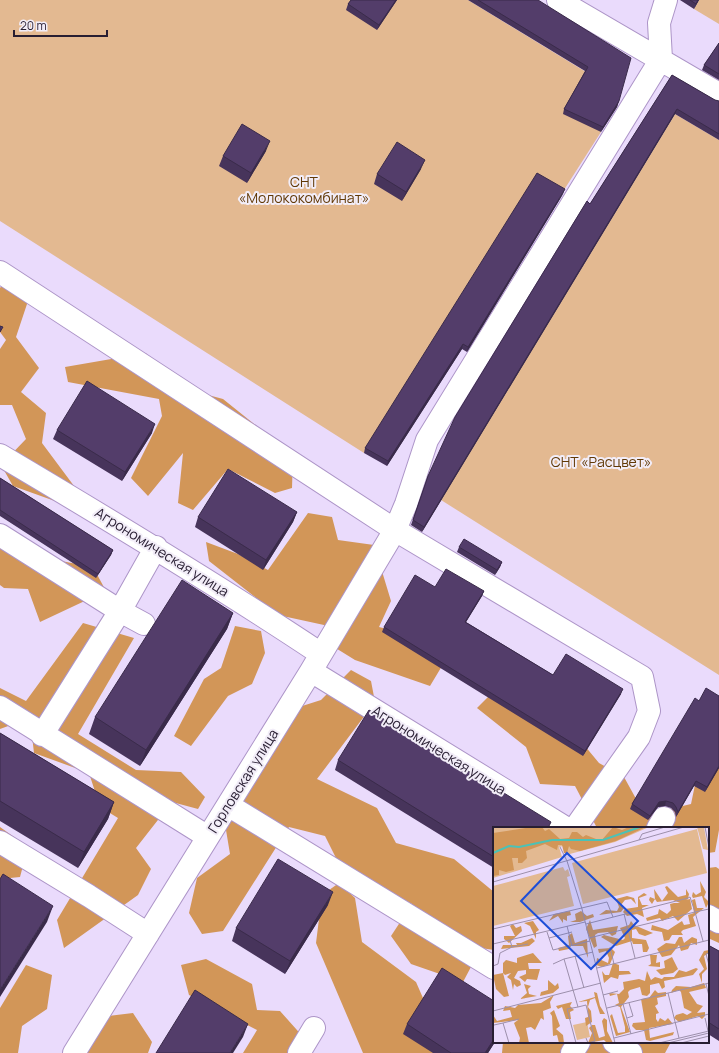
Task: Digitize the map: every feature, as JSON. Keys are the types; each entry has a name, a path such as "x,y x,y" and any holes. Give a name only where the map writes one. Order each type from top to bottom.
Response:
{"street":[{"path":"558,0 719,94"},
{"path":"661,59 659,23 666,0"},
{"name":"Горловская улица","path":"74,1053 208,838 395,530 406,504 427,440 661,59"},
{"path":"0,272 395,530 642,677 649,711 639,737 576,827"},
{"name":"Агрономическая улица","path":"0,455 156,548 263,615 316,662 564,827"},
{"path":"0,535 144,624"},
{"path":"42,734 120,610 156,548"},
{"path":"0,708 208,838"},
{"path":"228,805 493,967"},
{"path":"0,842 148,934"},
{"path":"709,917 719,922"},
{"path":"299,1053 314,1028"},
{"path":"572,1053 578,1043"},
{"path":"616,1043 631,1053"}],"green space":[{"name":"СНТ «Молококомбинат»","path":"0,0 468,0 586,72 601,132 562,193 535,179 364,453 0,221"},
{"path":"699,0 719,0 719,24 694,9"},
{"name":"СНТ «Расцвет»","path":"675,114 719,140 719,675 441,500"}],"shaded area":[{"path":"13,270 30,295 16,337 39,368 21,392 46,413 42,443 77,490 66,505 13,486 1,465 26,439 12,405 0,405 0,349 6,340 0,332 0,288"},
{"path":"146,353 160,382 223,399 293,455 292,488 275,493 228,469 193,510 178,503 183,453 148,496 131,478 162,416 159,399 68,382 65,367"},
{"path":"308,513 332,517 338,540 374,545 391,601 379,627 432,640 448,656 430,686 355,660 334,647 324,625 278,615 209,561 206,542 238,554 268,570"},
{"path":"0,532 40,557 93,567 106,591 40,622 28,589 4,588 0,585"},
{"path":"83,623 134,638 78,734 136,770 181,772 205,797 198,809 172,802 136,848 151,869 138,895 64,948 57,920 118,818 100,807 89,773 34,753 30,718 0,729 0,688 26,701"},
{"path":"235,626 261,631 265,653 252,684 228,696 191,746 174,736 204,679 221,668"},
{"path":"351,670 371,681 375,702 317,779 377,808 396,843 454,859 493,891 493,950 481,948 463,982 411,964 391,936 412,904 339,864 325,836 289,827 223,931 202,934 189,913 197,878 230,854 225,824 274,715 321,700"},
{"path":"493,692 570,728 599,763 624,777 645,815 691,804 701,756 719,729 719,830 715,852 709,853 709,827 596,827 575,786 540,784 526,747 477,708"},
{"path":"0,827 28,847 20,877 0,879"},
{"path":"716,867 719,869 719,943 709,938 709,868"},
{"path":"339,883 355,898 362,942 416,982 447,1053 363,1053 316,943 322,895"},
{"path":"206,959 252,984 257,1010 280,1011 313,1048 313,1053 243,1053 257,1030 189,995 181,965"},
{"path":"26,965 52,975 47,1009 22,1026 18,1053 0,1053 0,1008"},
{"path":"133,1013 152,1042 148,1053 77,1053 100,1017"},
{"path":"503,1043 670,1043 665,1053 502,1053"}],"building":[{"path":"351,0 396,0 379,25 348,4"},
{"path":"478,0 538,0 631,58 619,101 603,127 564,109 588,67"},
{"path":"690,0 698,0 696,4"},
{"path":"719,43 719,74 704,65"},
{"path":"672,75 719,101 719,134 677,109 424,527 413,520 428,476 455,417 587,201 590,204"},
{"path":"242,124 270,141 251,173 223,156"},
{"path":"397,142 425,160 406,192 377,174"},
{"path":"537,173 565,189 468,347 463,344 388,461 365,448"},
{"path":"87,381 155,424 125,472 57,430"},
{"path":"228,469 297,512 266,560 198,517"},
{"path":"0,478 113,550 98,574 0,510"},
{"path":"464,539 502,562 497,570 459,547"},
{"path":"446,569 484,591 465,622 553,675 566,654 623,689 585,751 384,627 415,575 435,587"},
{"path":"182,580 233,613 146,750 95,717"},
{"path":"706,688 719,696 719,766 707,787 696,781 678,812 673,803 666,801 659,802 650,816 632,804 695,698 699,701"},
{"path":"369,710 551,822 548,827 493,827 493,856 338,760"},
{"path":"0,733 114,802 84,852 0,801"},
{"path":"278,859 333,892 290,961 236,928"},
{"path":"3,874 53,906 0,990 0,879"},
{"path":"709,946 719,951 719,1029 709,1023"},
{"path":"442,968 493,1000 493,1041 485,1053 451,1053 407,1024"},
{"path":"195,990 248,1024 230,1053 156,1053"}]}
